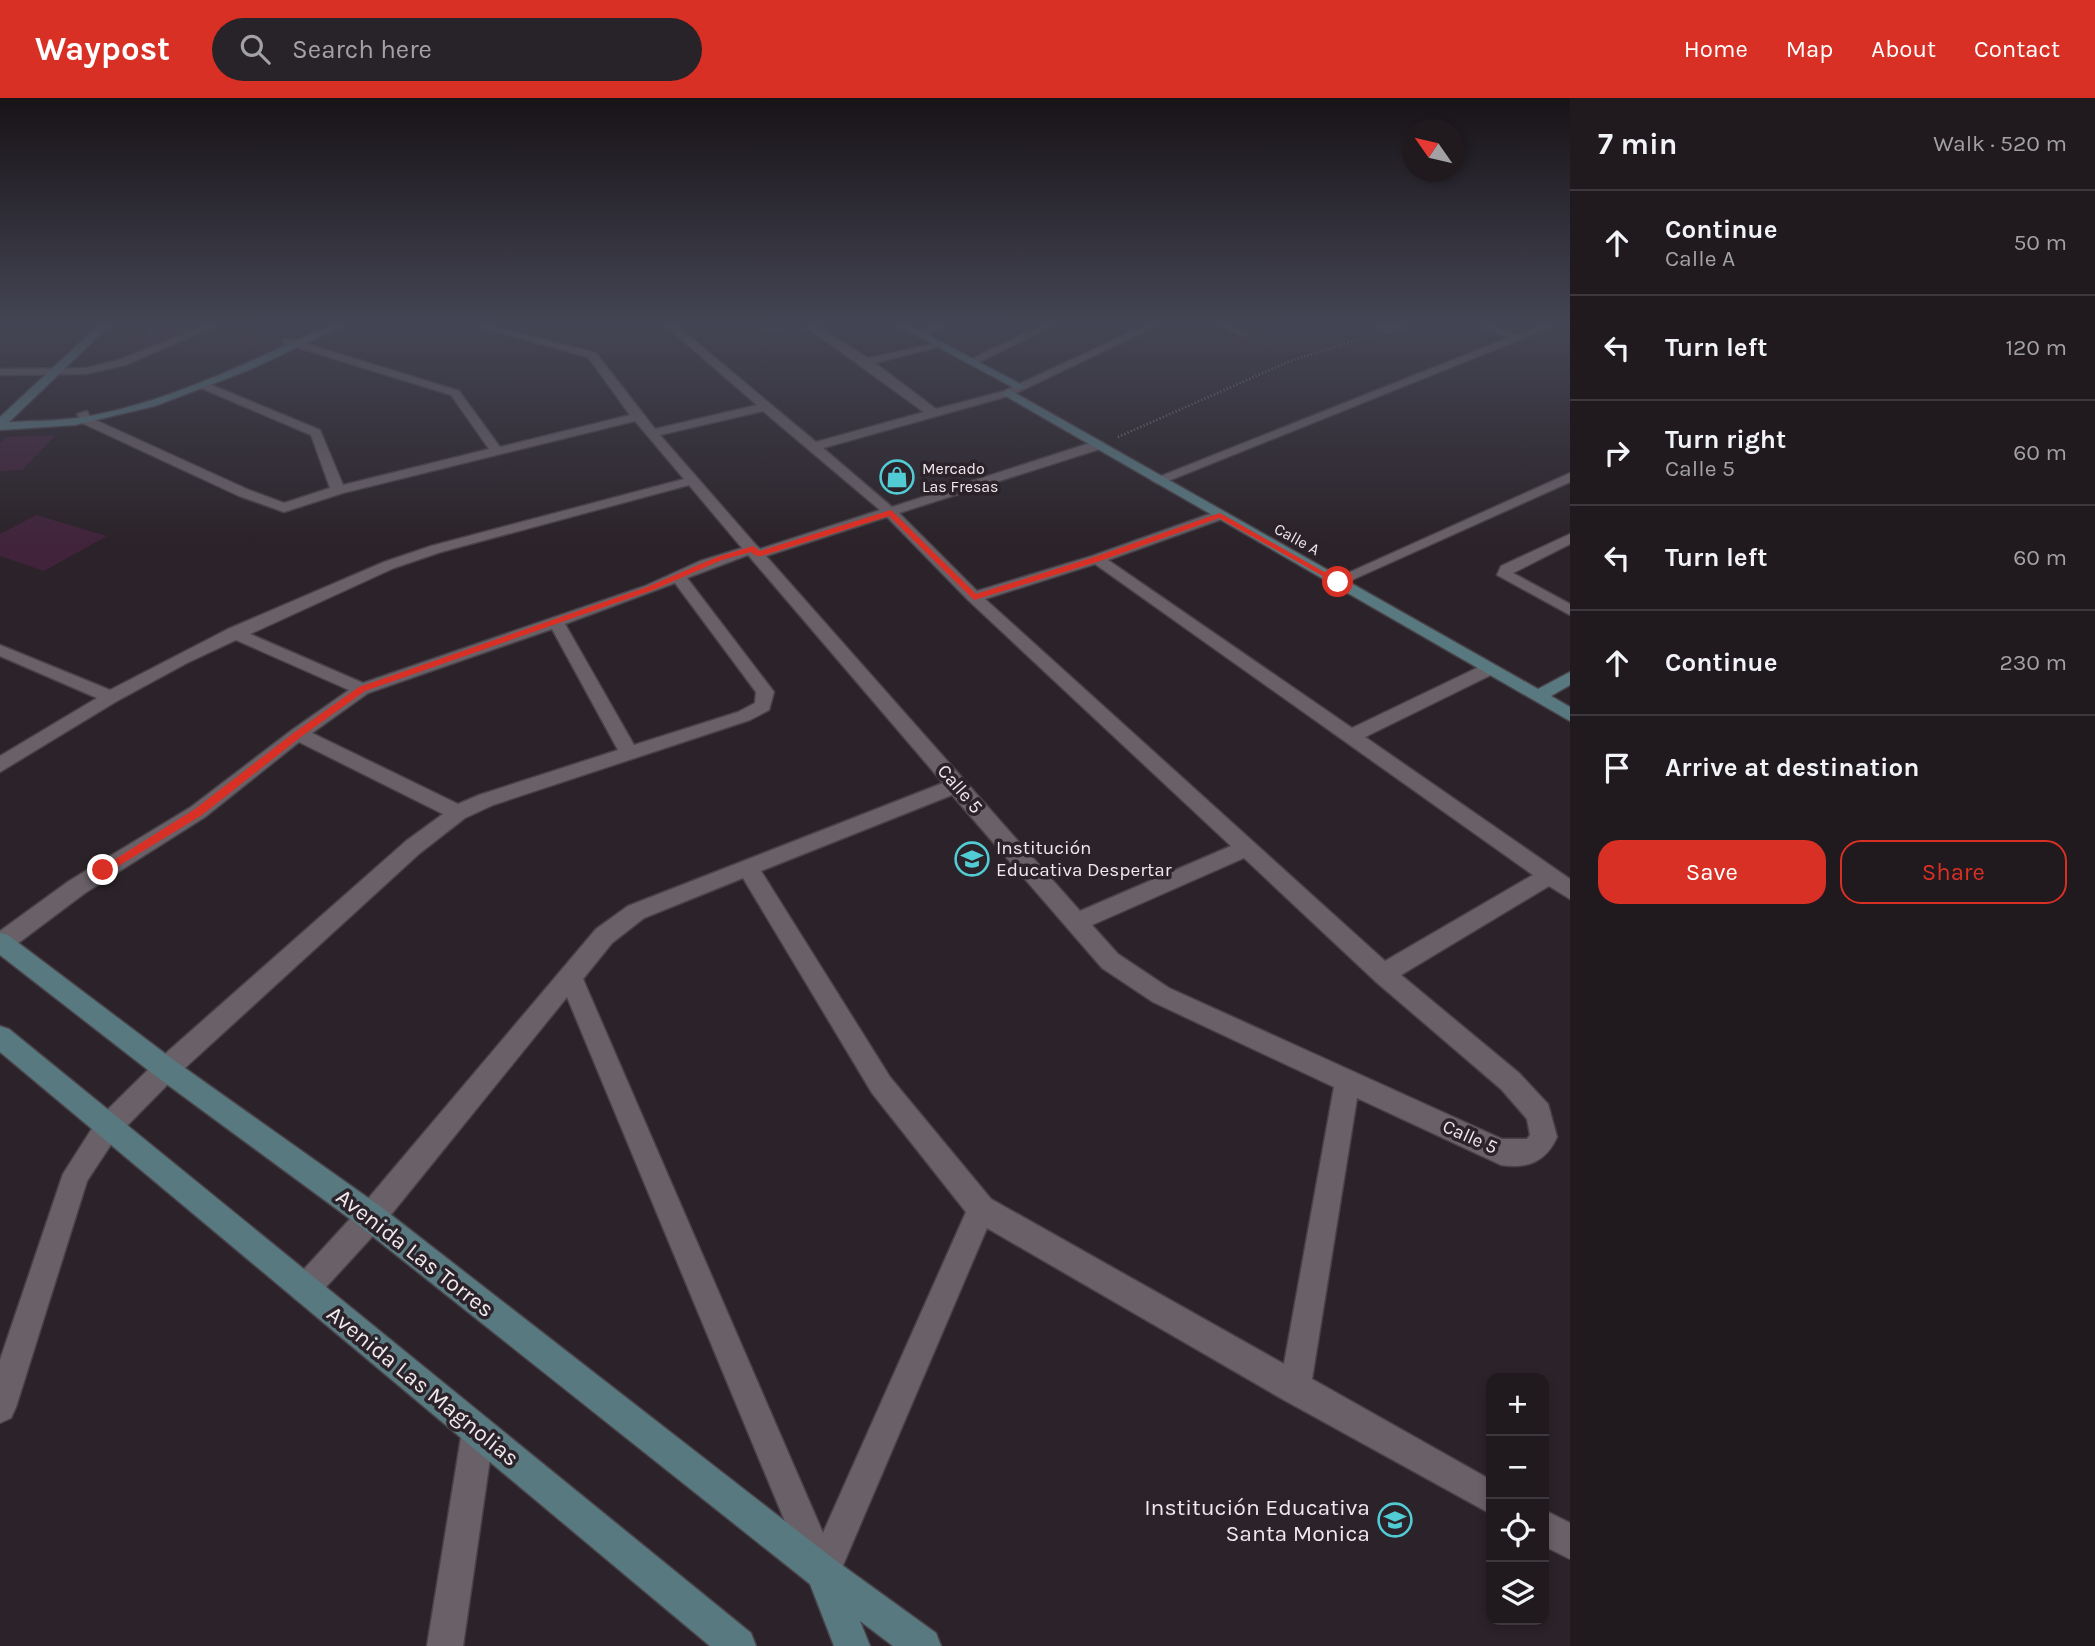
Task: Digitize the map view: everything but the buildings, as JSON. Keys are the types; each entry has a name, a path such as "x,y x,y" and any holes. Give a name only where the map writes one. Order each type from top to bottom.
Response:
{"street":[{"path":"1,421 24,398"},
{"path":"84,417 145,398"},
{"path":"1,421 84,417 167,398"},
{"path":"234,398 316,433 338,490"},
{"path":"459,398 496,450"},
{"name":"Calle 5","path":"625,398 858,674 1110,961 1161,995 1348,1079 1501,1152 1518,1155 1531,1153 1539,1148 1544,1137 1539,1113 1530,1101 1383,974 974,597 891,513 757,398"},
{"path":"914,398 933,413"},
{"path":"813,447 985,398"},
{"name":"Calle A","path":"1027,398 1158,480 1570,715"},
{"path":"1158,480 1364,398"},
{"path":"653,433 766,406"},
{"path":"84,417 244,493 284,508 338,490 638,416"},
{"path":"0,943 95,875 198,812 298,734 362,689 556,622 705,564 891,513 1098,445"},
{"path":"1338,582 1570,477"},
{"path":"0,765 111,697 234,634 408,559 694,480"},
{"path":"974,597 1097,559 1220,515"},
{"path":"1570,538 1506,569 1505,575 1570,610"},
{"path":"1097,559 1570,890"},
{"path":"0,1407 76,1174 107,1128 166,1069 414,848 458,813 486,800 760,709 765,702 765,692 678,576"},
{"path":"556,622 630,754"},
{"path":"234,634 362,689"},
{"path":"0,650 111,697"},
{"path":"1350,737 1489,669"},
{"path":"1538,696 1570,678"},
{"path":"298,734 458,813"},
{"path":"305,1289 371,1217 604,936 636,912 957,785"},
{"path":"1075,923 1247,848"},
{"path":"747,867 881,1085 981,1209 1486,1495"},
{"path":"1383,974 1550,874"},
{"name":"Avenida Las Torres","path":"0,943 166,1069 371,1217 822,1572 923,1646"},
{"path":"570,976 852,1646"},
{"path":"0,1037 107,1128"},
{"path":"1295,1389 1348,1079"},
{"name":"Avenida Las Magnolias","path":"107,1128 738,1646"},
{"path":"822,1572 981,1209"},
{"path":"445,1646 478,1431"},
{"path":"1549,1530 1570,1542"}],"path":[{"path":"1098,445 1205,398"}],"shaded area":[{"path":"56,435 22,470 0,471 0,443 7,437"},
{"path":"36,515 107,536 44,571 0,556 0,534"}],"place":[{"name":"Mercado Las Fresas","path":"897,477"},
{"name":"Institución Educativa Despertar","path":"972,859"},
{"name":"Institución Educativa Santa Monica","path":"1395,1520"}],"route":[{"path":"103,870 224,794 298,734 362,689 650,589 719,559 753,548 758,554 891,513 974,597 1097,559 1220,515 1338,582"}]}
